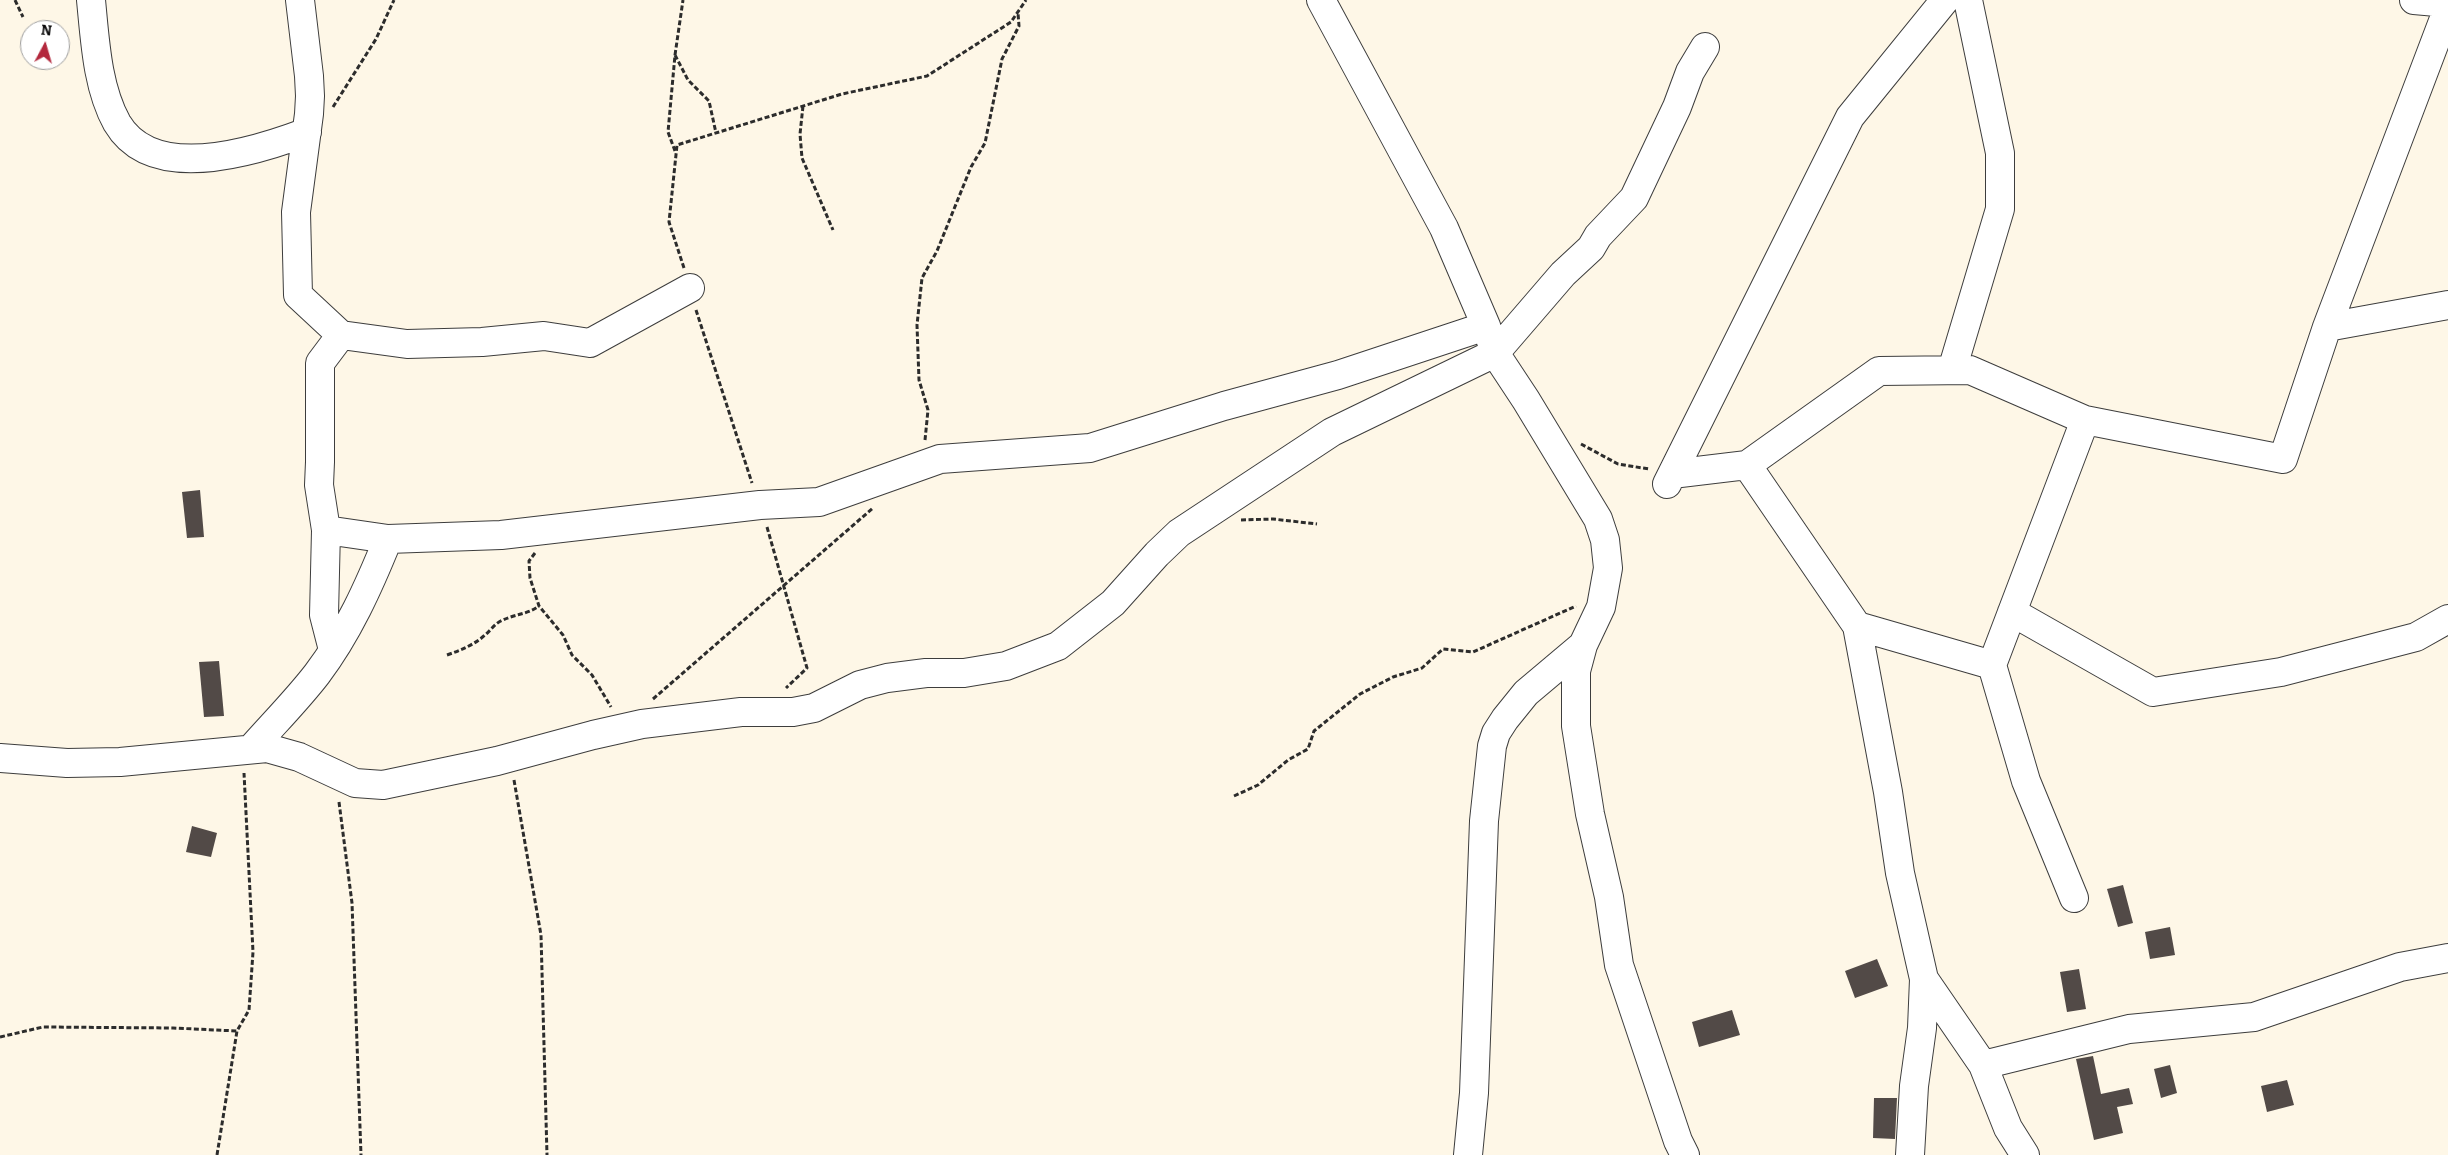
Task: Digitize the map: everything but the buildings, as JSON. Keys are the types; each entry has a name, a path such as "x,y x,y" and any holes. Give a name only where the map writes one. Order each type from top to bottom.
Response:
{"street":[{"path":"91,0 101,77 107,99 121,128 138,146 163,157 202,158 235,154 283,141 307,132"},
{"path":"300,0 309,76 307,132 296,212 298,295 341,335 407,344 482,342 544,336 590,343 690,288"},
{"path":"1321,0 1444,228 1486,326 1495,353 1530,406 1598,519 1605,540 1608,568 1602,597 1583,645 1576,671 1576,726 1590,814 1609,898 1618,966 1671,1123 1685,1155"},
{"path":"1663,476 1850,117 1945,0"},
{"path":"1952,370 2000,209 2000,153 1968,0"},
{"path":"2414,0 2448,3"},
{"path":"1663,476 1747,465 1879,371 1970,370 2085,420 2283,459 2327,327 2448,8"},
{"path":"0,758 66,763 120,762 267,748 283,751 355,783 383,785 510,757 642,724 741,712 793,712 814,708 860,685 887,678 926,673 964,673 1006,666 1058,646 1114,603 1156,554 1179,533 1332,432 1495,353 1563,274 1591,248 1598,236 1634,198 1677,107 1690,72 1704,48"},
{"path":"2327,327 2448,305"},
{"path":"326,530 388,539 501,535 760,505 819,502 940,459 1090,448 1224,406 1338,376 1486,326"},
{"path":"334,650 324,615 326,530 318,472 320,462 320,364 341,335"},
{"path":"2074,898 2026,781 1992,665 2085,420"},
{"path":"1747,465 1857,626 1888,792 1900,873 1924,979 1922,1028 1914,1086 1910,1155"},
{"path":"251,749 299,696 334,650 367,590 388,539"},
{"path":"2012,612 2153,692 2282,672 2416,637 2448,619"},
{"path":"1857,626 1992,665"},
{"path":"1468,1155 1474,1084 1484,821 1492,746 1496,733 1526,692 1583,645"},
{"path":"1983,1065 2129,1029 2254,1016 2400,967 2448,958"},
{"path":"1924,979 1983,1065 2008,1128 2025,1155"}],"path":[{"path":"15,0 23,17"},
{"path":"332,108 376,39 394,0"},
{"path":"676,154 668,132 675,54 683,0"},
{"path":"762,712 807,668 775,550 669,222 677,145 842,94 927,76 1011,22 1026,0"},
{"path":"924,465 928,410 919,380 916,325 922,278 937,251 971,167 985,143 1002,59 1019,26 1018,13"},
{"path":"675,54 688,80 709,101 716,133"},
{"path":"803,106 800,134 802,158 833,230"},
{"path":"1578,441 1584,447 1618,464 1663,476"},
{"path":"647,704 879,504"},
{"path":"1236,520 1274,520 1317,524"},
{"path":"551,530 529,561 530,578 539,606 563,634 572,655 592,675 612,709 617,730"},
{"path":"1234,796 1258,785 1288,760 1308,749 1314,731 1360,694 1392,677 1422,668 1443,649 1473,652 1562,611 1602,597"},
{"path":"447,655 470,646 486,635 497,623 513,615 530,612 539,606"},
{"path":"217,1155 237,1031 248,1010 253,952 243,775 251,749"},
{"path":"510,757 541,935 547,1155"},
{"path":"336,774 352,903 361,1155"},
{"path":"0,1037 43,1027 173,1028 237,1031"}]}
